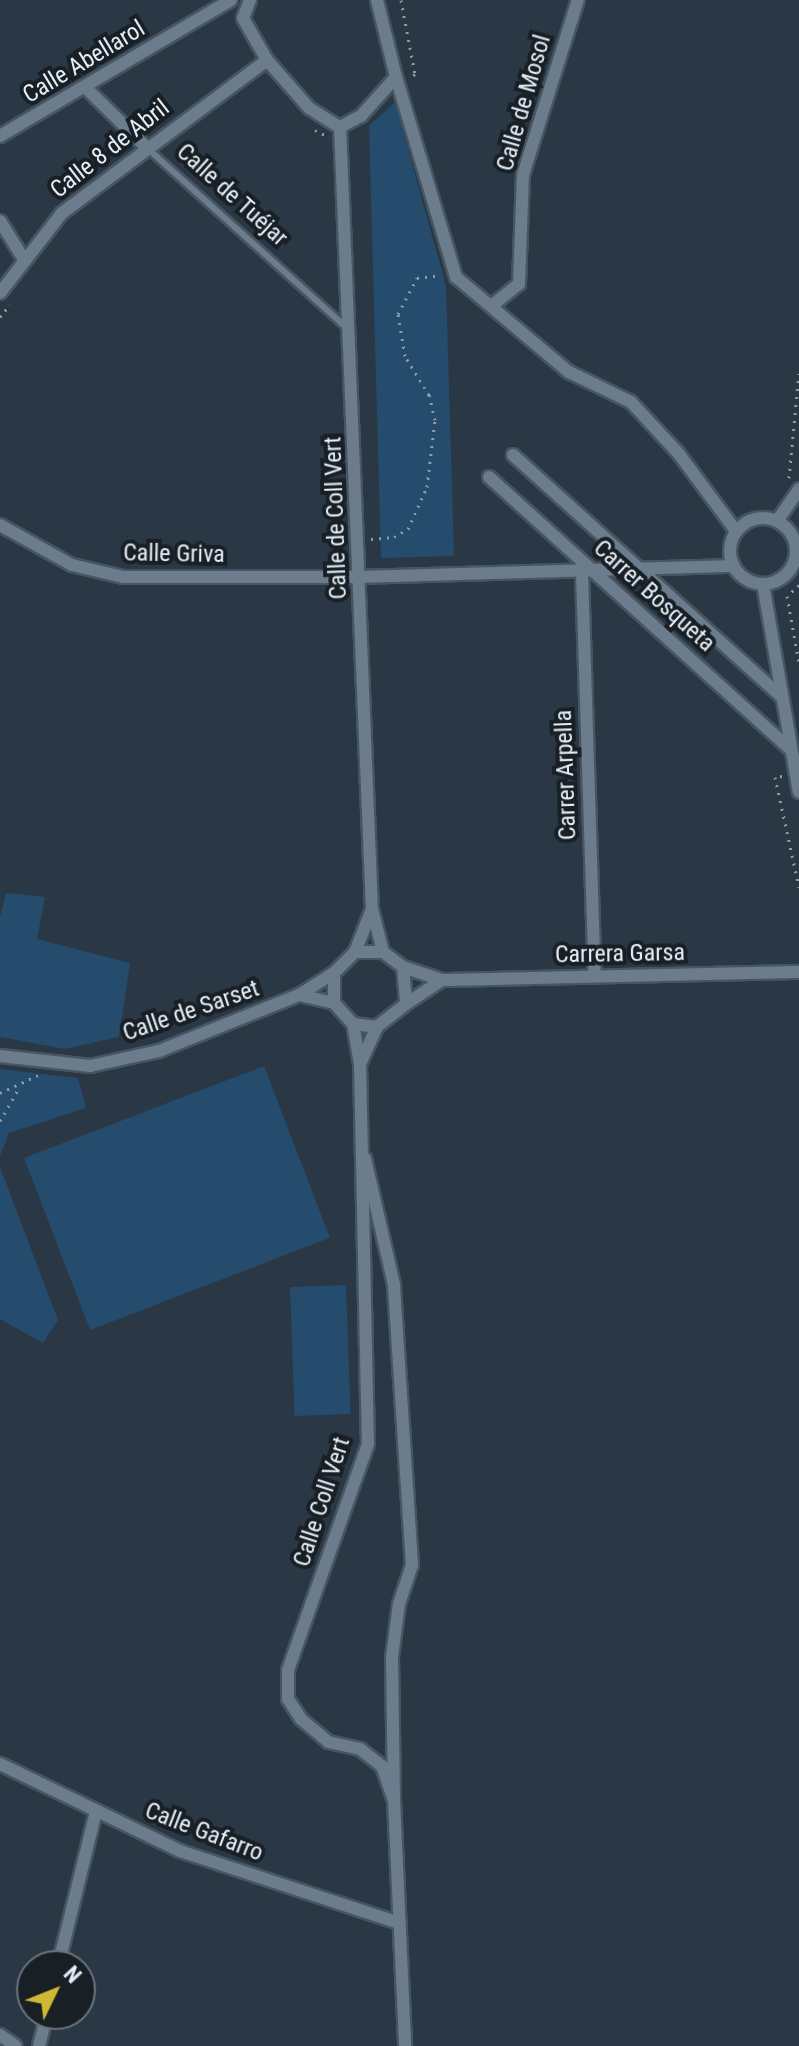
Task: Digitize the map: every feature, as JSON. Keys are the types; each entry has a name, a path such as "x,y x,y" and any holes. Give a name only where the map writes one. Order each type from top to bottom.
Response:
{"street":[{"name":"Calle Abellarol","path":"0,136 231,0"},
{"path":"250,0 243,18 267,60 309,108 340,131 398,82"},
{"path":"377,0 398,82 456,274 569,372 631,402 679,454 736,531"},
{"name":"Calle de Mosol","path":"494,304 519,284 523,175 578,0"},
{"name":"Calle 8 de Abril","path":"0,293 62,213 145,146 267,60"},
{"name":"Calle de Tuéjar","path":"85,87 145,146"},
{"name":"Calle de Coll Vert","path":"340,131 353,333 372,909 383,952"},
{"path":"0,221 25,261"},
{"name":"Carrer Bosqueta","path":"513,455 781,696"},
{"name":"Carrer Bosqueta","path":"489,477 588,572 789,748"},
{"path":"777,521 794,486"},
{"path":"755,519 777,521 793,537 795,558 784,576 763,584 746,579 734,566 730,548 736,531 755,519"},
{"name":"Calle Griva","path":"0,525 72,565 123,577 359,577 734,566"},
{"name":"Carrer Arpella","path":"588,572 595,976"},
{"path":"763,584 799,792"},
{"name":"Calle de Coll Vert","path":"355,952 372,909"},
{"path":"334,1003 334,973 355,952 383,952 403,967 406,1004"},
{"name":"Carrera Garsa","path":"403,967 442,980 799,972"},
{"name":"Calle de Sarset","path":"0,1056 90,1066 159,1051 299,995 334,973"},
{"path":"299,995 334,1003 353,1024 377,1027 442,980"},
{"name":"Calle Coll Vert","path":"353,1024 360,1064 365,1158 368,1444 288,1670 288,1699 301,1719 328,1742 360,1749 382,1766 394,1800"},
{"name":"Calle Coll Vert","path":"360,1064 377,1027"},
{"name":"Calle Coll Vert","path":"365,1158 394,1285 412,1565 399,1604 392,1657 394,1800 405,2046"},
{"name":"Calle Gafarro","path":"0,1764 180,1851 399,1923"},
{"path":"62,1950 96,1811"},
{"path":"0,2035 16,2046"}],"lane":[{"name":"Calle de Tuéjar","path":"145,146 353,333"}],"path":[{"path":"398,82 415,74 401,0"},
{"path":"309,123 319,135 340,131"},
{"path":"358,540 394,537 408,529 422,504 432,470 435,420 429,395 405,356 398,314 417,278 456,274"},
{"path":"0,317 17,294"},
{"path":"794,486 799,373"},
{"path":"799,585 787,596 799,663"},
{"path":"795,776 775,777 799,887"},
{"path":"0,1093 19,1088 41,1076"},
{"path":"0,1121 19,1088"}],"shaded area":[{"path":"395,102 446,286 454,556 381,558 369,126"},
{"path":"6,893 45,897 37,939 130,963 119,1037 65,1049 0,1037 0,917"},
{"path":"264,1066 330,1238 90,1330 24,1158"},
{"path":"0,1069 78,1078 86,1108 9,1133 0,1156"},
{"path":"0,1167 58,1320 43,1343 0,1319"},
{"path":"346,1285 351,1414 295,1416 290,1287"}]}
